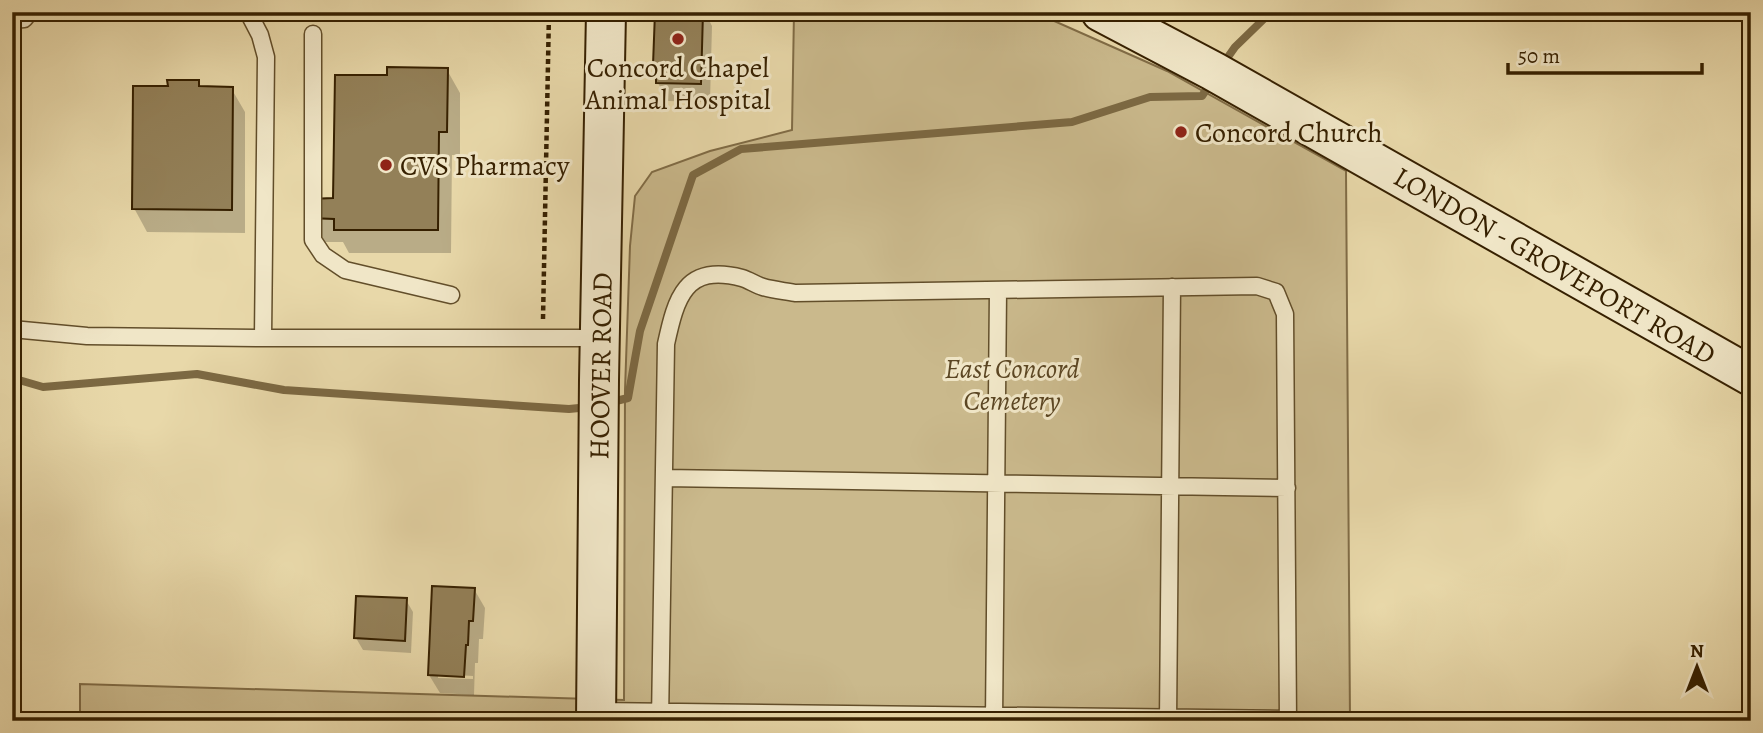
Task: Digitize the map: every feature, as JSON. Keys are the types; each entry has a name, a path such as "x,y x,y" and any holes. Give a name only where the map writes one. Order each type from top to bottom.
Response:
{"main road":[{"name":"HOOVER ROAD","path":"596,716 606,12"},
{"name":"LONDON - GROVEPORT ROAD","path":"1101,12 1222,77 1751,376"}],"lane":[{"path":"12,20 24,19 30,12"},
{"path":"248,12 260,35 265,57 262,338"},
{"path":"313,34 313,240 323,255 345,270 451,295"},
{"path":"596,716 1288,720 1285,314 1276,292 1257,286 795,293 719,274 695,279 681,295 672,317 666,344 660,716"},
{"path":"1168,719 1172,287"},
{"path":"994,718 998,290"},
{"path":"12,329 87,336 600,338"},
{"path":"664,478 1287,488"}],"path":[{"path":"543,339 549,12"}],"green space":[{"name":"East Concord Cemetery","path":"794,12 1034,12 1167,71 1346,171 1350,721 80,721 80,684 624,700 625,390 630,246 635,196 652,172 710,151 792,130"}],"building":[{"name":"Concord Chapel Animal Hospital","path":"655,12 703,12 701,84 656,83 656,65 653,65"},
{"name":"CVS Pharmacy","path":"387,67 448,68 447,132 439,132 438,230 334,230 334,219 310,218 310,199 333,198 335,75 387,75"},
{"path":"167,80 199,80 199,86 233,87 232,210 132,209 133,86 168,86"},
{"path":"432,586 475,588 464,677 428,675"},
{"path":"356,596 407,598 405,641 354,638"}],"waterway":[{"path":"1223,64 1235,47 1271,12"},
{"path":"616,401 628,398 640,331 693,175 741,149 1072,122 1150,97 1202,96 1212,81"},
{"path":"12,378 43,387 197,374 284,390 579,408"}],"place":[{"name":"Concord Chapel Animal Hospital","path":"678,39"},
{"name":"Concord Church","path":"1181,132"},
{"name":"CVS Pharmacy","path":"386,165"}]}
